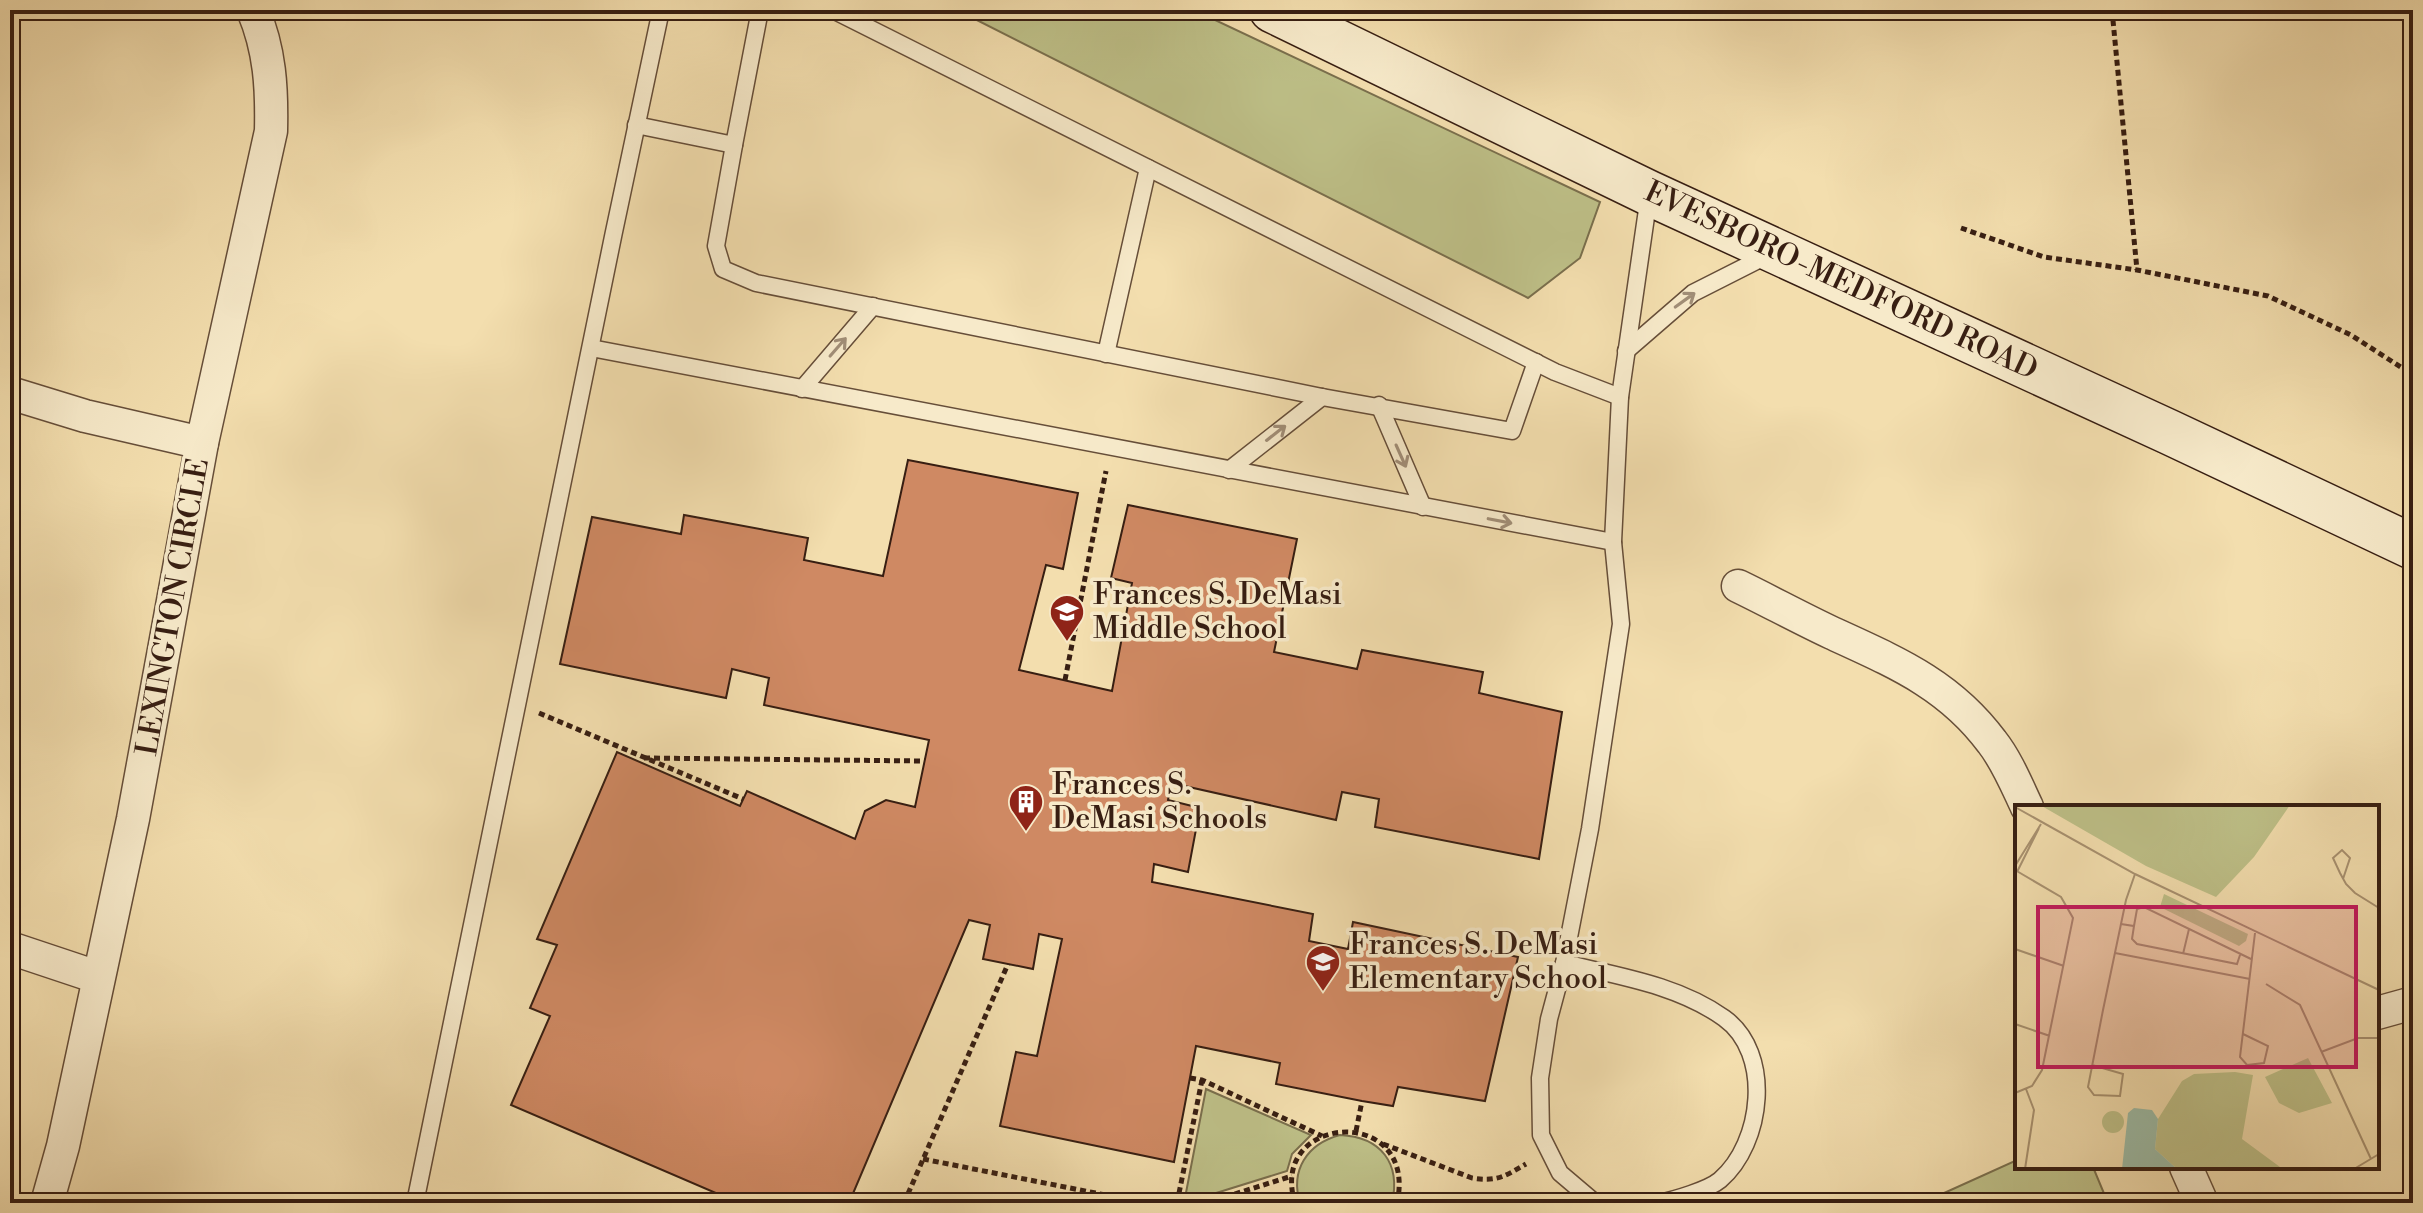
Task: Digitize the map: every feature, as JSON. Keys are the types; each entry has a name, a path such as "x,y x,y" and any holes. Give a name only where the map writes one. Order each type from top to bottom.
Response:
{"street":[{"name":"LEXINGTON CIRCLE","path":"47,1203 63,1146 154,715 202,443 271,131 272,81 263,34 253,10"},
{"name":"EVESBORO-MEDFORD ROAD","path":"1272,10 1649,193 2413,547"},
{"path":"10,393 85,416 202,443"},
{"path":"1738,586 1924,677 1963,708 1994,744 2026,805"},
{"path":"10,948 97,977"},
{"path":"2379,1012 2413,1003"},
{"path":"2187,1169 2202,1203"}],"lane":[{"path":"417,1203 516,704 661,10"},
{"path":"760,10 716,246 723,269 756,283 1322,397 1512,431 1536,362"},
{"path":"833,10 1536,362 1620,397"},
{"path":"636,125 734,145"},
{"path":"1106,354 1148,168"},
{"path":"1604,1203 1593,1201 1560,1173 1548,1151 1541,1135 1540,1078 1549,1019 1564,963 1590,829 1621,624 1613,542 1620,397 1649,193"},
{"path":"1626,351 1693,293 1776,251"},
{"path":"802,389 873,306"},
{"path":"591,348 1613,542"},
{"path":"1229,470 1322,397"},
{"path":"1379,405 1423,507"},
{"path":"1564,963 1675,991 1727,1019 1753,1053 1758,1086 1748,1144 1719,1181 1674,1200 1658,1203"}],"path":[{"path":"2112,10 2137,270"},
{"path":"1961,228 2044,257 2137,270 2268,296 2351,335 2413,375"},
{"path":"1065,680 1111,447"},
{"path":"516,704 743,799"},
{"path":"644,758 925,761"},
{"path":"904,1203 1008,964"},
{"path":"1190,1078 1202,1080 1322,1136"},
{"path":"1177,1203 1202,1080"},
{"path":"1356,1131 1362,1101"},
{"path":"1295,1203 1292,1176 1302,1152 1322,1136 1344,1130 1356,1131 1472,1178 1487,1180 1500,1179 1548,1151"},
{"path":"1382,1144 1392,1156 1398,1171 1400,1186 1397,1203"},
{"path":"923,1159 1146,1203"},
{"path":"1206,1203 1292,1176"}],"green space":[{"path":"957,10 1194,10 1600,202 1580,258 1528,298"},
{"path":"1206,1089 1311,1135 1292,1154 1287,1171 1184,1203"},
{"path":"1340,1135 1367,1141 1385,1155 1393,1176 1392,1203 1300,1203 1297,1180 1304,1160 1318,1145"},
{"path":"2015,1161 2015,1169 2094,1169 2108,1203 1922,1203"}],"building":[{"name":"Frances S. DeMasi Schools","path":"908,460 1078,493 1063,569 1046,565 1019,670 1112,691 1132,583 1111,578 1128,505 1297,539 1274,652 1357,669 1362,650 1483,672 1479,693 1562,712 1539,859 1375,827 1379,799 1342,792 1336,820 1171,783 1168,800 1200,808 1188,872 1154,864 1152,882 1313,914 1309,941 1348,949 1353,922 1518,957 1485,1101 1398,1087 1393,1106 1362,1101 1276,1084 1280,1063 1196,1046 1174,1162 1000,1126 1016,1052 1037,1056 1062,939 1039,934 1033,969 983,959 990,925 969,920 849,1203 739,1203 511,1105 550,1016 530,1008 557,945 537,939 617,752 740,806 747,791 855,839 865,811 886,800 915,807 929,740 764,705 769,678 732,669 726,698 560,664 592,517 681,534 684,515 808,538 804,560 883,576"}],"place":[{"name":"Frances S. DeMasi Middle School","path":"1067,643"},
{"name":"Frances S. DeMasi Schools","path":"1026,833"},
{"name":"Frances S. DeMasi Elementary School","path":"1323,993"}]}
